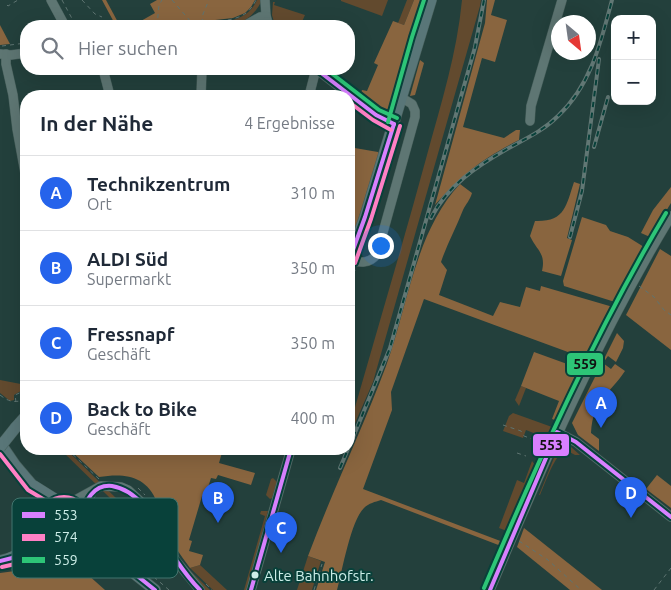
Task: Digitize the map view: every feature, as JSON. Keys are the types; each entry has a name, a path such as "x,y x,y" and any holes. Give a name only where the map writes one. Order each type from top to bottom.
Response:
{"main road":[{"path":"355,244 394,124 431,0"},
{"path":"0,447 20,423"},
{"path":"0,443 40,498"},
{"path":"32,485 56,498"},
{"path":"0,562 12,558"},
{"path":"142,578 155,590"}],"street":[{"path":"51,0 62,20"},
{"path":"265,0 267,20"},
{"path":"530,121 531,106 562,0"},
{"path":"20,53 3,54 13,95 20,145"},
{"path":"105,75 108,90"},
{"path":"201,90 202,75"},
{"path":"311,90 314,75"},
{"path":"330,75 348,90"},
{"path":"355,97 376,115 394,124"},
{"path":"355,262 367,262 377,254 415,117 412,104 402,98"},
{"path":"490,590 557,432 634,282 671,216"},
{"path":"557,432 576,442 671,518"},
{"path":"251,590 289,455"},
{"path":"76,498 100,486 121,487 137,498"},
{"path":"89,498 93,490"},
{"path":"178,563 200,590"}],"path":[{"path":"7,4 8,6 18,0"},
{"path":"62,0 73,20"},
{"path":"82,0 95,14 102,17"},
{"path":"158,20 159,5 162,0"},
{"path":"172,0 189,20"},
{"path":"202,20 203,14 210,0"},
{"path":"220,20 238,17 249,11 256,0"},
{"path":"0,46 20,44"},
{"path":"634,282 654,297 664,310 671,315"},
{"path":"16,402 15,395 20,393"},
{"path":"0,395 10,402 20,402"},
{"path":"503,425 521,431 524,436 532,439"},
{"path":"517,453 526,456"},
{"path":"512,538 548,560 580,590"},
{"path":"314,590 322,564"},
{"path":"654,590 671,568"},
{"path":"155,578 169,590"}],"shaded area":[{"path":"102,0 106,0 117,20 113,20"},
{"path":"157,0 255,0 245,13 233,18 215,20 143,20 155,13 150,4"},
{"path":"257,0 262,0 254,13 247,19 233,20 241,17 253,7"},
{"path":"341,0 388,0 382,16"},
{"path":"407,0 414,0 404,25 398,23"},
{"path":"414,0 427,0 418,14 417,29 393,107 384,110 380,109 360,96 362,90 367,91 378,65 374,63 393,21 404,25"},
{"path":"462,0 481,0 373,382 355,423 355,407 443,98 460,20"},
{"path":"487,0 495,0 491,15 507,20 495,62 482,58 463,127 504,138 516,130 520,130 519,140 473,168 435,205 485,23"},
{"path":"273,2 275,2 274,5 305,15 303,20 273,20"},
{"path":"0,25 10,44 0,45"},
{"path":"420,60 424,63 415,95 410,96"},
{"path":"355,148 378,152 381,156 355,232"},
{"path":"574,182 580,184 567,238 572,240 561,276 542,271 542,256 530,236 535,221 553,219 563,211"},
{"path":"460,184 472,193 441,262 447,270 439,295 493,316 500,302 520,307 526,287 540,291 541,286 613,307 587,359 424,299 391,392 392,410 363,489 503,542 501,546 381,500 368,505 359,514 351,534 337,590 316,590 325,562 308,556 350,455 355,455 355,442 394,343 414,270 433,224 445,203"},
{"path":"671,187 671,203 650,237 641,233 653,210"},
{"path":"582,217 606,225 610,231 628,237 644,247 615,302 564,286 563,281"},
{"path":"660,249 671,256 671,350 626,315"},
{"path":"617,333 624,341 623,348 616,362 608,356 603,363 611,369 615,364 625,371 603,398 595,412 591,433 599,439 599,451 578,435 572,423"},
{"path":"534,352 581,369 555,420 552,419 559,401 521,386"},
{"path":"0,380 20,384 20,392 14,395 14,400 10,401 0,393"},
{"path":"521,386 526,388 519,406 515,400"},
{"path":"513,413 552,427 540,455 534,455 541,436 526,430 523,438 503,431 509,416"},
{"path":"564,446 571,447 580,455 575,455 566,450 562,452 554,463 539,495 556,453"},
{"path":"66,455 72,455 116,498 110,498"},
{"path":"75,455 221,455 219,463 255,473 251,485 218,475 216,479 211,478 205,497 202,496 189,540 192,541 189,551 203,555 200,565 190,568 178,550 178,498 155,498 147,486 133,478 117,475 99,477"},
{"path":"532,461 535,465 507,531 499,528 517,480 524,483"},
{"path":"657,475 671,486 671,508 646,489"},
{"path":"273,478 277,482 270,499 266,495"},
{"path":"261,511 268,511 248,590 244,590 265,516 260,514"},
{"path":"524,528 602,590 570,590 517,547"},
{"path":"308,556 321,561 312,590 297,590"},
{"path":"178,559 210,590 204,590 178,565"},
{"path":"200,565 227,590 213,590 190,568"},
{"path":"12,571 12,578 92,578 105,590 0,590 0,573"}],"railway":[{"path":"355,433 390,348 475,47 484,0"},
{"path":"431,218 445,196 464,178 485,162 546,126 569,104 587,77 599,47 612,0"},
{"path":"570,237 582,191 599,59"},
{"path":"594,147 608,97"},
{"path":"340,468 345,455"}],"transit line":[{"name":"559","path":"388,122 424,0"},
{"name":"553","path":"324,75 343,90"},
{"name":"559","path":"334,75 353,90"},
{"name":"559","path":"355,91 379,110 397,118"},
{"name":"553","path":"355,99 376,115 394,124"},
{"name":"574","path":"355,106 391,130"},
{"name":"553","path":"355,244 394,124"},
{"name":"574","path":"355,263 400,126"},
{"name":"559","path":"484,588 569,397 615,304 666,213"},
{"name":"553","path":"490,590 557,432 576,442 671,517"},
{"name":"574","path":"0,454 28,490 41,498"},
{"name":"553","path":"251,590 289,455"},
{"name":"553","path":"89,498 95,491 105,486 124,490 136,498"},
{"name":"574","path":"55,498 73,498"},
{"name":"553","path":"0,561 12,558"},
{"name":"553","path":"178,563 200,590"},
{"name":"574","path":"2,567 12,565"},
{"name":"553","path":"140,578 155,590"}],"place":[{"name":"Technikzentrum","path":"601,428"},
{"name":"Back to Bike","path":"631,518"},
{"name":"ALDI Süd","path":"218,523"},
{"name":"Fressnapf","path":"281,553"},
{"name":"Alte Bahnhofstr.","path":"255,575"}]}
